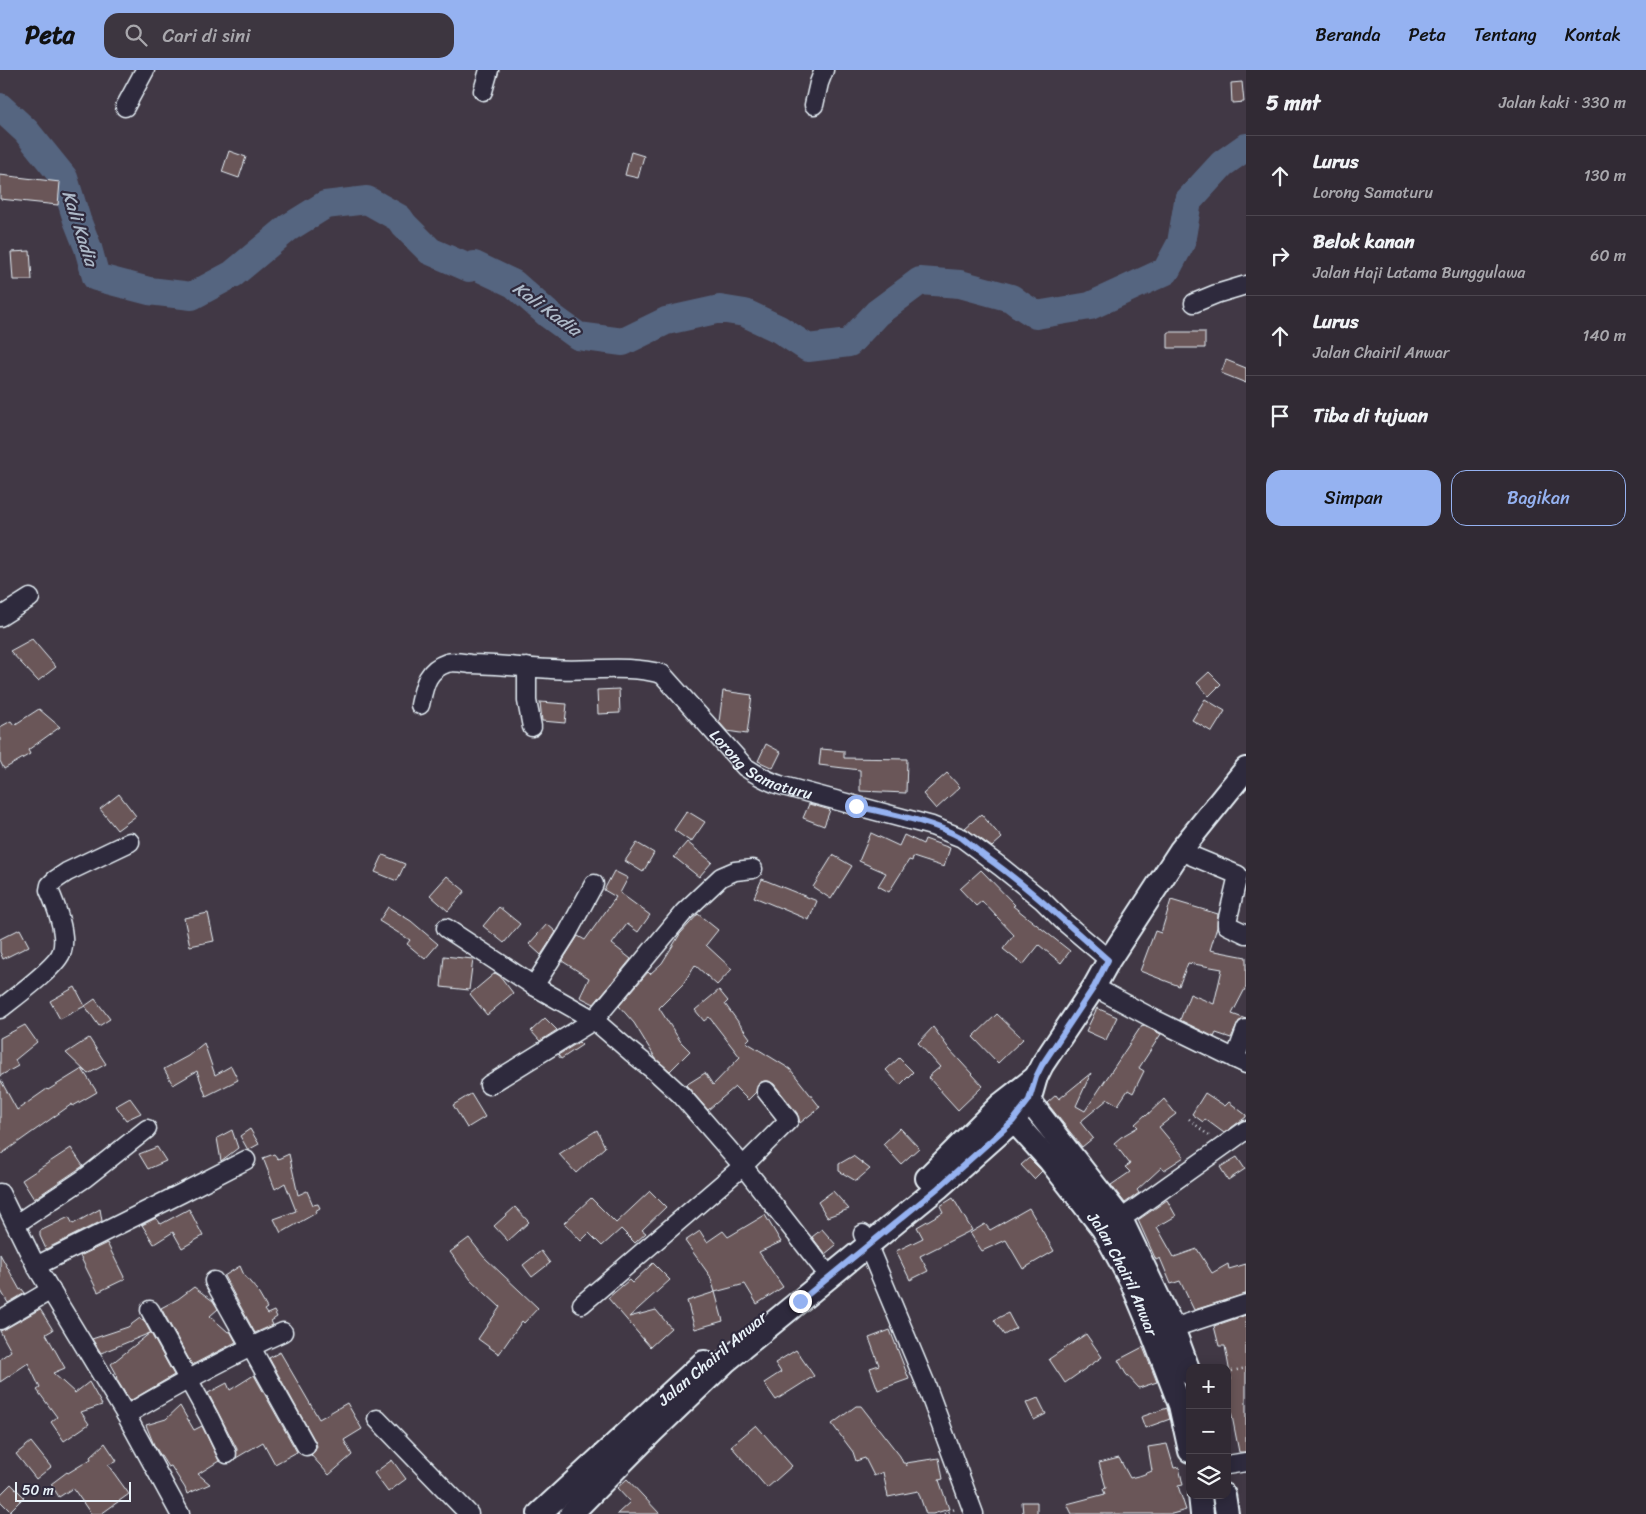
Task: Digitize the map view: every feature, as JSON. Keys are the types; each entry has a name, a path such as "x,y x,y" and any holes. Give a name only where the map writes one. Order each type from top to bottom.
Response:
{"main road":[{"name":"Jalan Chairil Anwar","path":"539,1514 722,1346 822,1267 866,1239 938,1188 1023,1096 1094,987 1108,960 1180,851 1246,769"},
{"name":"Jalan Chairil Anwar","path":"1023,1096 1121,1219 1173,1328 1186,1364"},
{"name":"Jalan Chairil Anwar","path":"1006,1113 1050,1161 1103,1229 1131,1281 1180,1404 1186,1432"},
{"name":"Jalan Chairil Anwar","path":"571,1514 725,1362 866,1239"},
{"path":"1200,1499 1202,1514"},
{"path":"1225,1499 1227,1514"}],"street":[{"path":"125,107 145,70"},
{"path":"483,91 488,70"},
{"path":"814,104 824,70"},
{"path":"1194,303 1246,285"},
{"path":"0,617 30,598"},
{"name":"Lorong Samaturu","path":"420,705 426,680 435,670 448,663 552,670 631,669 649,670 662,674 744,767 769,782 932,826 962,838 1042,900 1108,960"},
{"path":"527,667 527,701 532,727"},
{"path":"0,1009 24,992 59,959 63,950 64,942 61,926 49,890 50,885 67,872 130,842"},
{"path":"1180,851 1242,876 1227,926 1246,934"},
{"path":"489,1085 594,1020 684,912 721,876 735,871 752,869"},
{"path":"534,986 567,934 594,884"},
{"path":"446,928 534,986 594,1020 682,1096 743,1166 822,1267"},
{"path":"1094,987 1240,1062 1246,1029"},
{"path":"582,1304 743,1166 790,1120 766,1091"},
{"path":"16,1224 85,1178 147,1129"},
{"path":"1121,1219 1246,1130"},
{"path":"36,1266 182,1194 246,1160"},
{"path":"1,1196 36,1266 126,1415 180,1514"},
{"path":"866,1239 925,1382 974,1514"},
{"path":"214,1281 306,1446"},
{"path":"0,1320 51,1290"},
{"path":"1173,1328 1246,1304"},
{"path":"150,1310 228,1454"},
{"path":"126,1415 188,1379 283,1332"},
{"path":"377,1419 469,1514"},
{"path":"1231,1464 1246,1462"}],"path":[{"path":"1189,1118 1222,1147"},
{"path":"1231,1371 1246,1368"}],"building":[{"path":"1242,82 1244,102 1232,103 1231,83"},
{"path":"229,151 246,157 239,178 222,172"},
{"path":"631,152 644,156 638,178 625,175"},
{"path":"0,175 60,182 58,205 0,199"},
{"path":"30,251 32,280 13,280 11,252"},
{"path":"1168,332 1205,332 1205,348 1168,348"},
{"path":"1226,360 1246,368 1246,383 1221,373"},
{"path":"32,639 56,667 38,681 10,651"},
{"path":"1209,672 1221,684 1209,696 1197,683"},
{"path":"619,689 620,713 598,714 597,690"},
{"path":"723,691 752,695 747,734 727,731 719,722"},
{"path":"1205,699 1225,711 1212,732 1192,720"},
{"path":"540,702 567,704 565,723 542,721"},
{"path":"39,709 60,727 28,750 30,754 4,769 0,761 0,727 11,721 14,725"},
{"path":"766,744 781,752 773,768 758,761"},
{"path":"821,749 844,751 844,758 907,759 906,793 860,791 860,770 819,765"},
{"path":"947,773 960,787 936,809 923,794"},
{"path":"119,794 136,816 117,830 100,809"},
{"path":"809,804 830,810 824,826 803,818"},
{"path":"687,811 705,822 691,842 674,830"},
{"path":"981,814 1002,838 992,847 965,828"},
{"path":"871,833 899,846 904,835 923,844 925,839 950,848 944,867 913,857 912,861 909,860 889,892 878,886 886,873 859,861"},
{"path":"687,842 712,862 699,877 674,857"},
{"path":"637,843 654,853 643,872 625,861"},
{"path":"383,855 405,864 397,881 375,872"},
{"path":"833,855 852,866 831,899 813,887"},
{"path":"981,870 1015,905 1013,906 1070,951 1061,963 1039,945 1023,965 1003,949 1014,935 982,901 976,906 960,889"},
{"path":"614,871 628,878 620,893 650,915 638,932 627,924 612,944 631,959 594,1004 580,997 589,978 562,961 578,936 585,940 616,897 604,890"},
{"path":"447,876 465,891 448,911 430,895"},
{"path":"762,879 817,901 809,920 754,897"},
{"path":"1171,900 1218,914 1217,927 1210,950 1246,957 1246,987 1232,1014 1246,1019 1239,1021 1231,1038 1216,1033 1214,1037 1180,1020 1190,994 1214,1004 1222,969 1188,963 1179,986 1140,971 1155,931 1161,933"},
{"path":"388,907 411,921 438,944 425,959 407,944 410,940 379,921"},
{"path":"499,907 520,924 504,943 483,926"},
{"path":"208,913 214,941 190,946 184,918"},
{"path":"698,914 718,930 706,945 732,969 717,985 695,965 683,984 659,1008 681,1042 690,1051 670,1071 656,1059 634,1023 619,1006 648,972 650,974 662,963 680,934"},
{"path":"547,924 556,932 541,955 529,944"},
{"path":"20,929 29,946 3,959 0,952 0,939"},
{"path":"444,956 473,959 469,990 441,987"},
{"path":"495,973 500,976 513,993 487,1015 470,994"},
{"path":"75,987 85,1006 60,1019 50,1001"},
{"path":"719,990 728,1001 725,1004 750,1038 746,1042 790,1069 820,1107 800,1123 797,1113 774,1084 769,1081 759,1083 756,1092 748,1100 735,1087 708,1110 686,1085 705,1073 713,1085 740,1057 709,1017 704,1021 695,1010"},
{"path":"95,999 110,1019 99,1026 85,1006"},
{"path":"1097,1008 1117,1017 1106,1040 1086,1031"},
{"path":"997,1014 1023,1039 998,1063 973,1037"},
{"path":"545,1018 557,1030 540,1041 531,1031"},
{"path":"25,1025 37,1042 15,1060 18,1066 0,1076 0,1038"},
{"path":"1142,1025 1161,1034 1139,1068 1144,1071 1133,1093 1128,1090 1118,1105 1108,1099 1080,1122 1093,1138 1082,1147 1047,1103 1056,1095 1059,1099 1091,1073 1076,1106 1085,1111"},
{"path":"933,1027 950,1050 983,1086 958,1110 928,1077 940,1067 918,1043"},
{"path":"89,1038 106,1064 88,1074 66,1053"},
{"path":"579,1042 582,1045 561,1059 558,1055"},
{"path":"204,1043 215,1075 231,1066 238,1080 206,1096 197,1071 173,1085 164,1069 188,1056"},
{"path":"899,1058 913,1072 900,1085 886,1070"},
{"path":"82,1069 97,1092 73,1106 72,1104 0,1155 0,1079 17,1110 47,1089"},
{"path":"1205,1093 1225,1106 1229,1102 1246,1117 1224,1133 1205,1119 1203,1122 1192,1114"},
{"path":"471,1094 485,1117 467,1128 453,1105"},
{"path":"130,1098 141,1113 126,1120 116,1106"},
{"path":"1164,1099 1176,1114 1159,1127 1184,1157 1164,1170 1162,1167 1137,1190 1139,1193 1125,1203 1111,1185 1130,1172 1125,1167 1130,1164 1114,1143 1138,1127 1135,1124"},
{"path":"900,1128 919,1148 901,1164 883,1144"},
{"path":"250,1129 259,1144 248,1150 240,1136"},
{"path":"232,1130 238,1148 221,1161 217,1138"},
{"path":"597,1130 605,1147 576,1173 559,1154"},
{"path":"157,1147 166,1161 148,1169 139,1154"},
{"path":"71,1148 83,1166 34,1199 22,1180"},
{"path":"274,1154 278,1159 289,1154 298,1195 307,1191 313,1205 318,1204 320,1208 315,1211 316,1213 281,1233 274,1219 296,1211 285,1183 275,1189 263,1158"},
{"path":"853,1156 870,1169 856,1181 839,1171 839,1164"},
{"path":"1237,1157 1245,1169 1228,1180 1220,1167"},
{"path":"1029,1158 1042,1171 1034,1179 1021,1165"},
{"path":"650,1191 666,1207 642,1230 646,1233 635,1243 621,1229 602,1246 589,1233 581,1241 564,1223 591,1198 616,1223"},
{"path":"833,1191 849,1209 827,1217 818,1202"},
{"path":"953,1198 972,1230 920,1256 928,1271 910,1280 896,1251 923,1238 917,1227 943,1212 940,1206"},
{"path":"1167,1200 1176,1216 1157,1227 1174,1257 1197,1249 1212,1273 1228,1264 1229,1269 1246,1264 1246,1294 1194,1310 1180,1281 1171,1284 1160,1258 1156,1260 1138,1220"},
{"path":"515,1207 529,1222 508,1241 494,1226"},
{"path":"1029,1208 1054,1251 1023,1269 1006,1240 982,1251 970,1233 985,1224 990,1230"},
{"path":"100,1209 102,1221 46,1249 40,1236 40,1231 69,1217 73,1224"},
{"path":"189,1209 203,1236 182,1248 173,1232 154,1244 142,1225 156,1218 161,1224"},
{"path":"765,1215 781,1242 759,1252 783,1287 757,1304 745,1284 715,1292 710,1276 685,1241 700,1231 707,1242 723,1231 728,1237"},
{"path":"822,1229 836,1245 825,1254 812,1237"},
{"path":"469,1238 484,1257 538,1308 524,1323 522,1321 499,1354 478,1339 500,1307 471,1280 450,1252"},
{"path":"107,1243 125,1279 98,1292 80,1256"},
{"path":"541,1251 550,1263 532,1277 523,1265"},
{"path":"0,1254 20,1290 22,1289 25,1293 8,1303 0,1289"},
{"path":"653,1263 670,1280 629,1317 656,1310 671,1328 650,1347 608,1298 629,1280 632,1283"},
{"path":"240,1266 244,1275 256,1289 267,1308 264,1310 267,1314 274,1311 277,1317 271,1321 273,1325 255,1333 224,1276"},
{"path":"194,1287 213,1301 218,1309 210,1316 228,1332 230,1331 236,1342 192,1365 161,1308 178,1299"},
{"path":"715,1292 723,1321 695,1329 687,1301"},
{"path":"40,1309 53,1330 46,1334 65,1368 53,1373 75,1393 89,1382 102,1405 81,1412 89,1424 64,1441 51,1422 57,1417 37,1390 40,1388 28,1363 0,1382 0,1359 11,1351 0,1331"},
{"path":"1008,1313 1016,1328 1004,1335 994,1320"},
{"path":"1246,1315 1246,1452 1239,1452 1231,1412 1231,1364 1228,1364 1225,1346 1219,1346 1214,1326"},
{"path":"140,1318 141,1320 143,1319 174,1375 130,1401 117,1380 116,1373 111,1364 150,1333 101,1353 92,1339 128,1327"},
{"path":"890,1330 909,1379 878,1390 870,1368 879,1365 869,1338"},
{"path":"1086,1334 1102,1357 1065,1383 1049,1359"},
{"path":"1143,1347 1157,1382 1139,1388 1126,1374 1118,1360"},
{"path":"796,1350 814,1376 776,1400 764,1383 781,1372 775,1363"},
{"path":"280,1352 319,1419 347,1403 362,1429 344,1440 352,1455 329,1475 311,1455 317,1446 315,1441 269,1358"},
{"path":"254,1375 297,1452 275,1464 263,1442 236,1458 237,1449 208,1393 227,1383 230,1390"},
{"path":"1038,1398 1046,1414 1034,1420 1026,1403"},
{"path":"180,1406 194,1430 202,1426 219,1461 198,1474 210,1484 187,1494 171,1466 168,1467 154,1445 146,1425 166,1419"},
{"path":"856,1406 861,1406 907,1466 906,1463 939,1458 943,1479 939,1480 949,1509 926,1514 918,1491 888,1497 883,1472 874,1476 865,1458 856,1461 853,1452 832,1424"},
{"path":"1167,1408 1170,1419 1145,1428 1141,1417"},
{"path":"756,1425 792,1466 767,1488 731,1446"},
{"path":"31,1442 51,1467 36,1479 16,1454"},
{"path":"105,1443 117,1461 108,1465 129,1494 101,1514 91,1514 73,1488 59,1497 51,1484 67,1472 91,1459 90,1457"},
{"path":"1167,1444 1174,1468 1179,1467 1183,1485 1178,1486 1186,1510 1172,1514 1072,1514 1067,1504 1105,1494 1103,1489 1106,1488 1099,1463 1119,1458 1130,1478 1142,1475 1152,1471 1148,1447"},
{"path":"392,1460 406,1479 388,1492 374,1473"},
{"path":"627,1479 660,1514 617,1514 630,1502 617,1488"},
{"path":"11,1484 24,1497 10,1511 0,1501 0,1495"},
{"path":"1022,1502 1037,1502 1037,1514 1023,1514"}],"waterway":[{"name":"Kali Kadia","path":"0,107 26,131 64,178 96,277 149,291 192,296 233,274 288,228 325,205 367,200 399,218 430,251 469,268 474,265 514,284 549,315 578,336 623,342 666,321 720,309 745,313 779,329 808,348 849,343 877,313 920,281 960,284 1011,298 1036,315 1090,306 1166,271 1181,243 1188,201 1222,164 1246,147"}],"route":[{"path":"800,1301 938,1188 1013,1121 1029,1100 1042,1065 1094,987 1108,960 1042,900 962,838 932,826 856,806"}]}
